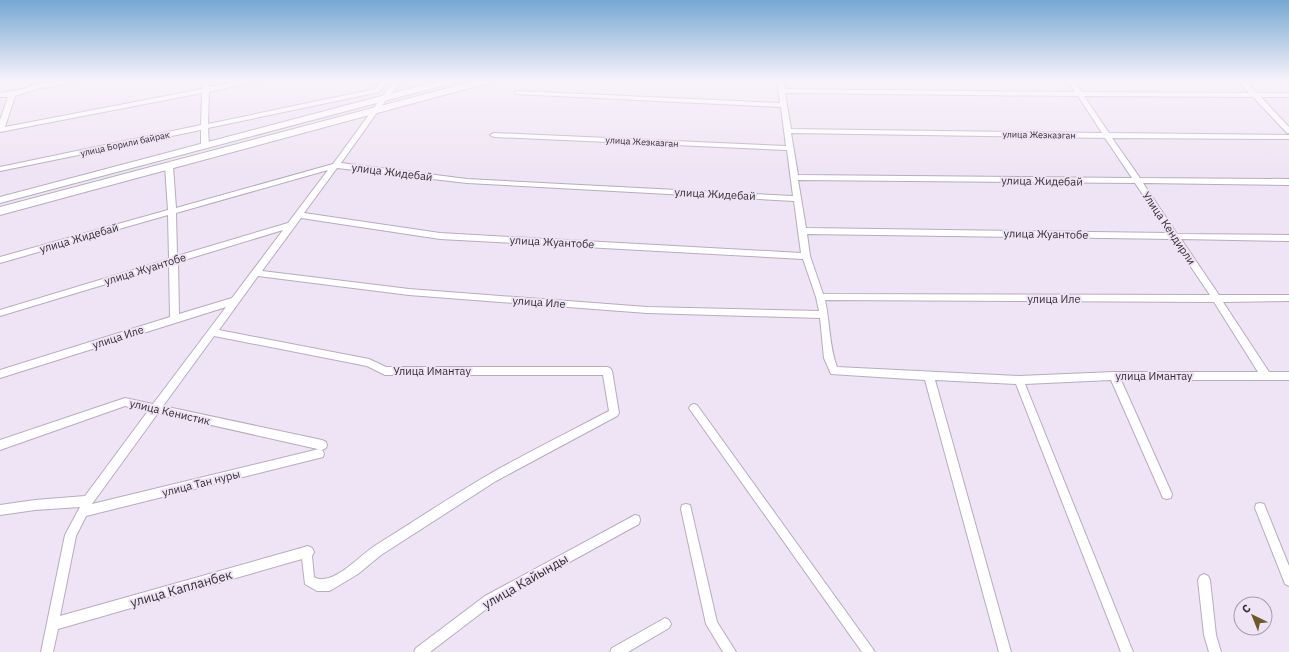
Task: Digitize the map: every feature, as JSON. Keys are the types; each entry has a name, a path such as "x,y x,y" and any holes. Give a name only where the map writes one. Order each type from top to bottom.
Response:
{"main road":[{"path":"0,212 169,166 345,110"},
{"path":"0,200 205,146 259,137 374,110"}],"street":[{"path":"7,110 0,130 101,110"},
{"path":"205,110 205,146"},
{"name":"улица Борили байрак","path":"0,169 284,110"},
{"path":"47,652 71,535 88,501 376,110"},
{"path":"783,110 788,131 797,199 804,231 806,256 820,297 824,315"},
{"name":"Улица Кендирли","path":"1090,110 1216,298 1266,376"},
{"path":"1269,110 1289,132"},
{"name":"улица Жезказган","path":"788,131 1289,137"},
{"name":"улица Жезказган","path":"494,135 790,148"},
{"name":"улица Жидебай","path":"0,260 336,164 467,181 797,199"},
{"path":"169,166 174,261 175,319"},
{"name":"улица Жидебай","path":"794,178 1138,182 1289,182"},
{"name":"улица Жуантобе","path":"299,215 440,236 806,256"},
{"name":"улица Жуантобе","path":"0,313 291,226"},
{"name":"улица Жуантобе","path":"804,231 1173,235 1289,238"},
{"name":"улица Иле","path":"255,273 409,292 647,310 824,315"},
{"name":"улица Иле","path":"820,297 1140,299 1289,298"},
{"name":"улица Иле","path":"0,374 236,300"},
{"name":"улица Имантау","path":"824,315 829,358 834,371 1019,380 1114,376 1289,376"},
{"name":"Улица Имантау","path":"213,332 370,363 385,371 608,371 614,413 492,478 377,551 354,570 329,585 317,585 309,580 308,554"},
{"path":"929,376 1005,652"},
{"path":"1114,376 1167,494"},
{"path":"1019,380 1127,652"},
{"name":"улица Кенистик","path":"0,445 125,402 320,449"},
{"path":"694,408 869,652"},
{"name":"улица Тан нуры","path":"82,512 320,449"},
{"path":"0,510 88,501"},
{"path":"1260,508 1289,580"},
{"path":"686,509 712,624 730,652"},
{"name":"улица Кайынды","path":"420,652 489,600 635,520"},
{"name":"улица Капланбек","path":"53,624 308,554"},
{"path":"1204,580 1210,635 1214,652"},
{"path":"616,652 665,624"}]}
